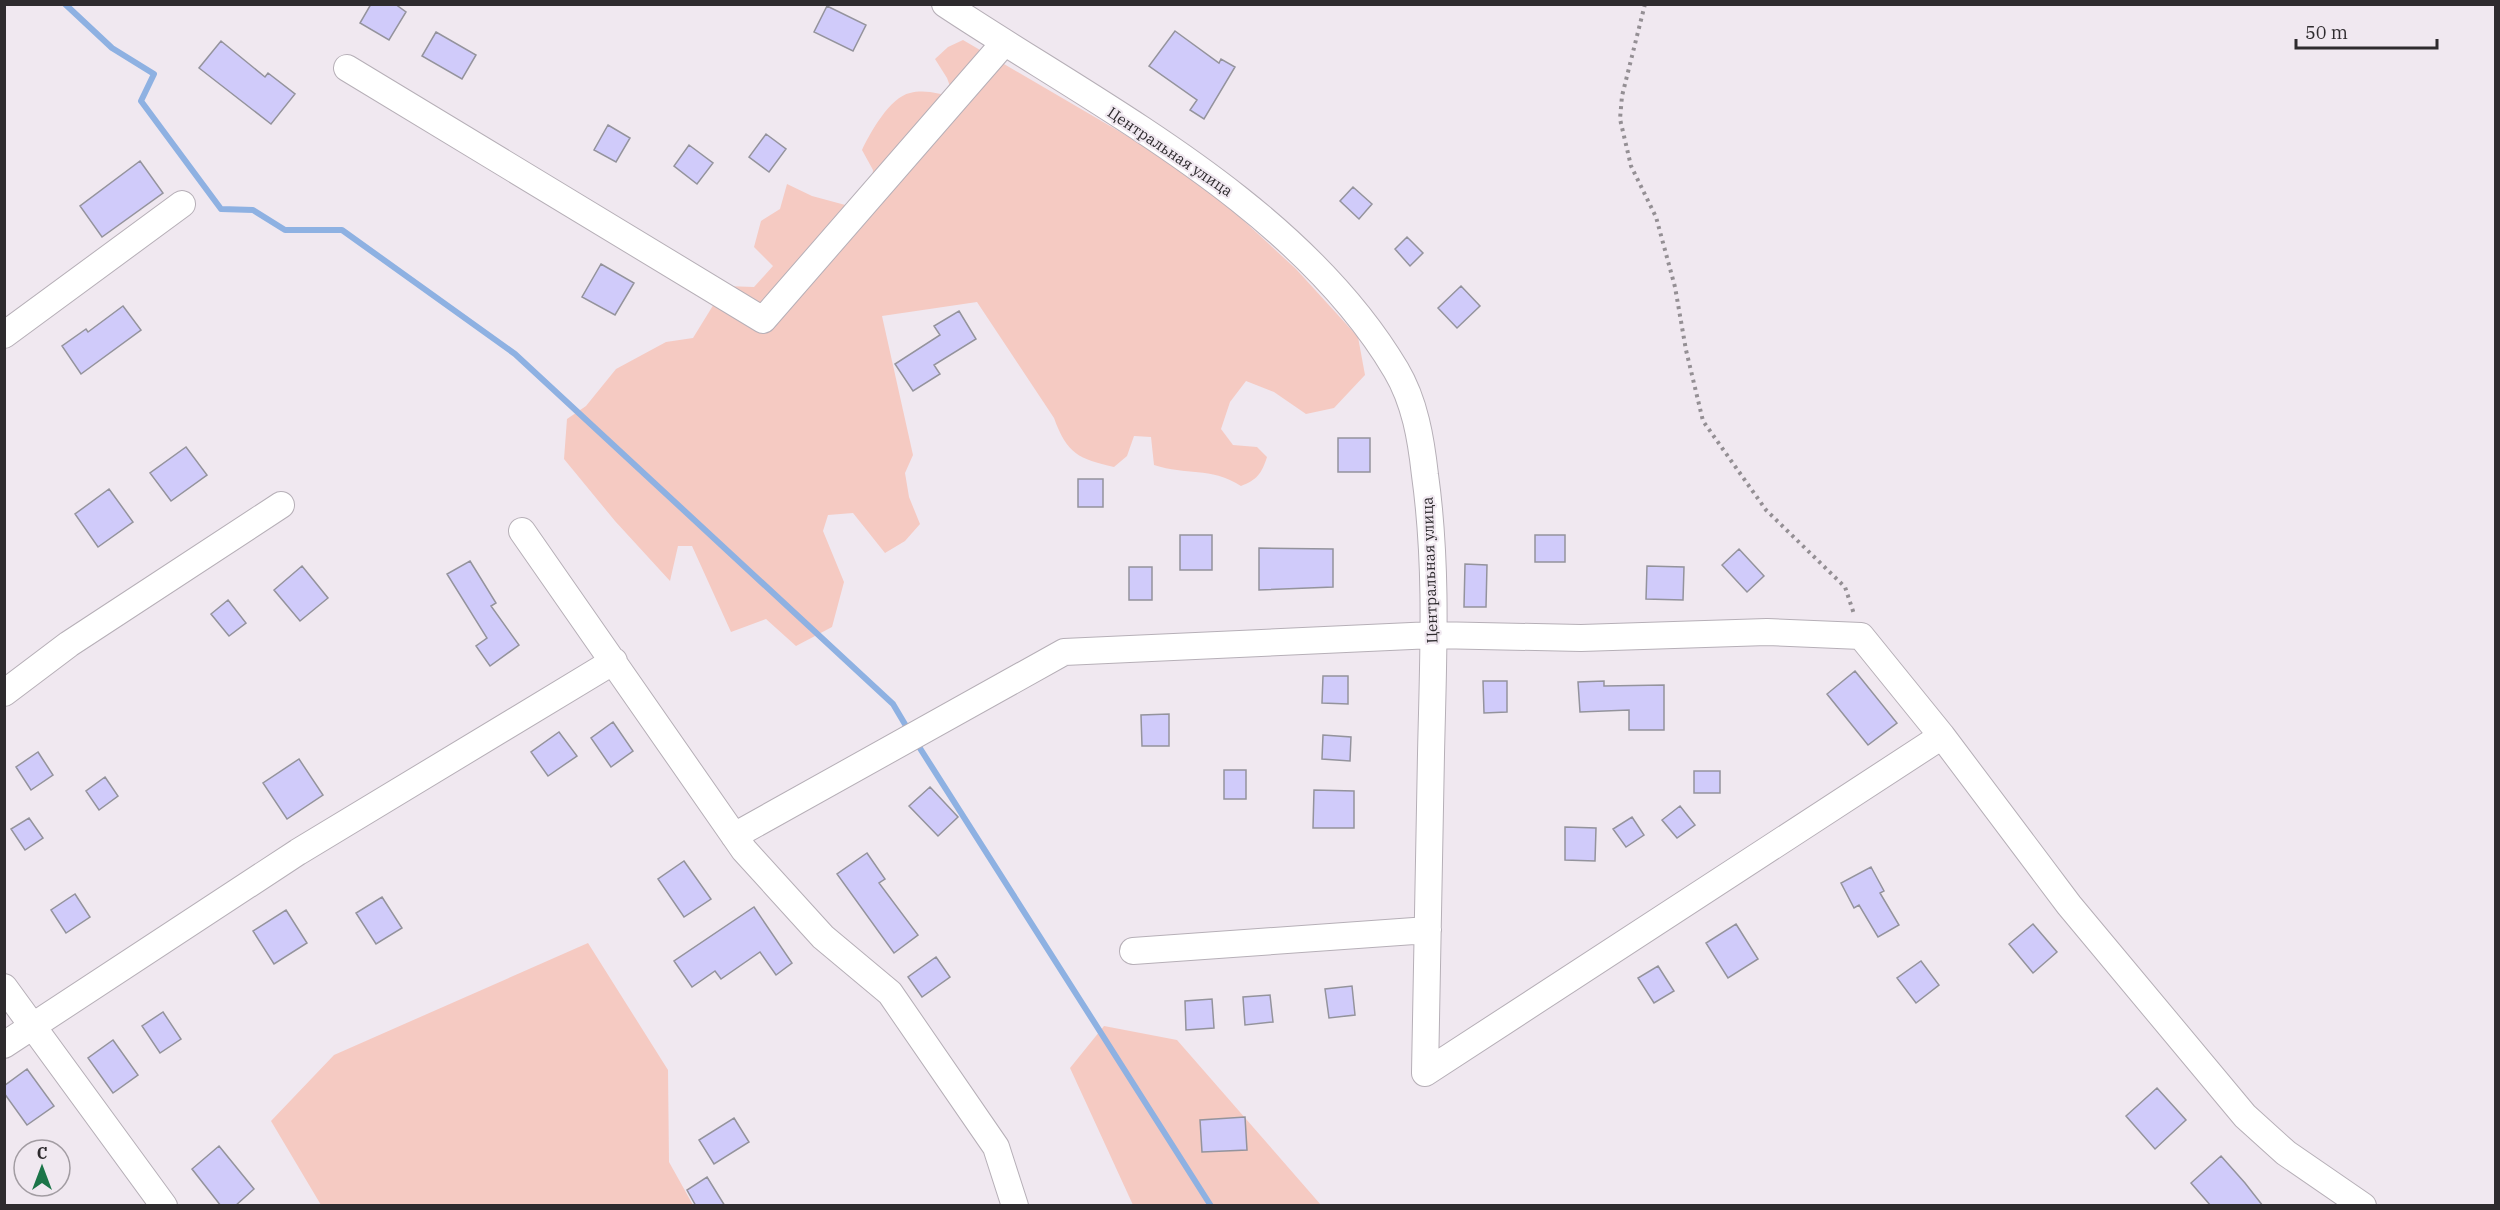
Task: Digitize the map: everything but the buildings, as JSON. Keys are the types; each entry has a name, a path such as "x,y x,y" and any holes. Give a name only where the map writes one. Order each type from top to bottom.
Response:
{"street":[{"name":"Центральная улица","path":"945,4 1178,154 1241,201 1307,260 1353,310 1396,371 1419,426 1430,512 1433,635 1425,1073 1942,736"},
{"path":"347,68 763,320 1004,43"},
{"path":"4,335 182,204"},
{"path":"4,693 69,644 281,505"},
{"path":"522,531 734,836 823,937 890,993 996,1147 1016,1206"},
{"path":"734,836 1064,652 1433,635 1581,638 1767,632 1861,636 1942,736 2069,905 2245,1116 2286,1153 2363,1206"},
{"path":"4,1045 298,852 614,661"},
{"path":"1133,951 1428,930"},
{"path":"4,987 164,1206"}],"path":[{"path":"1645,4 1622,96 1620,119 1631,166 1656,217 1675,287 1686,350 1703,421 1766,510 1845,587 1861,636"}],"shaded area":[{"path":"963,40 1146,147 1219,198 1296,269 1358,337 1365,375 1334,408 1306,414 1274,392 1246,381 1230,402 1221,429 1233,445 1257,447 1267,457 1258,475 1241,486 1208,473 1154,465 1151,437 1134,436 1127,456 1114,467 1092,461 1076,453 1064,440 1054,418 977,302 882,316 913,455 905,473 909,497 920,524 905,541 885,553 853,513 828,515 823,531 844,582 832,627 796,646 766,619 731,632 692,546 678,546 670,581 615,521 564,459 567,419 586,406 616,369 666,342 693,338 725,286 754,287 773,266 754,247 761,221 780,209 787,184 812,196 849,206 870,199 873,170 862,150 870,134 888,108 903,96 910,93 932,92 954,97 947,78 935,59 948,47"},
{"path":"588,943 668,1070 669,1162 693,1205 321,1205 271,1121 334,1055"},
{"path":"1104,1026 1177,1040 1321,1205 1133,1205 1070,1068"}],"waterway":[{"path":"65,4 112,48 154,74 141,101 221,209 253,210 285,230 342,230 515,354 893,704 909,731"},
{"path":"916,742 1211,1206"}]}
